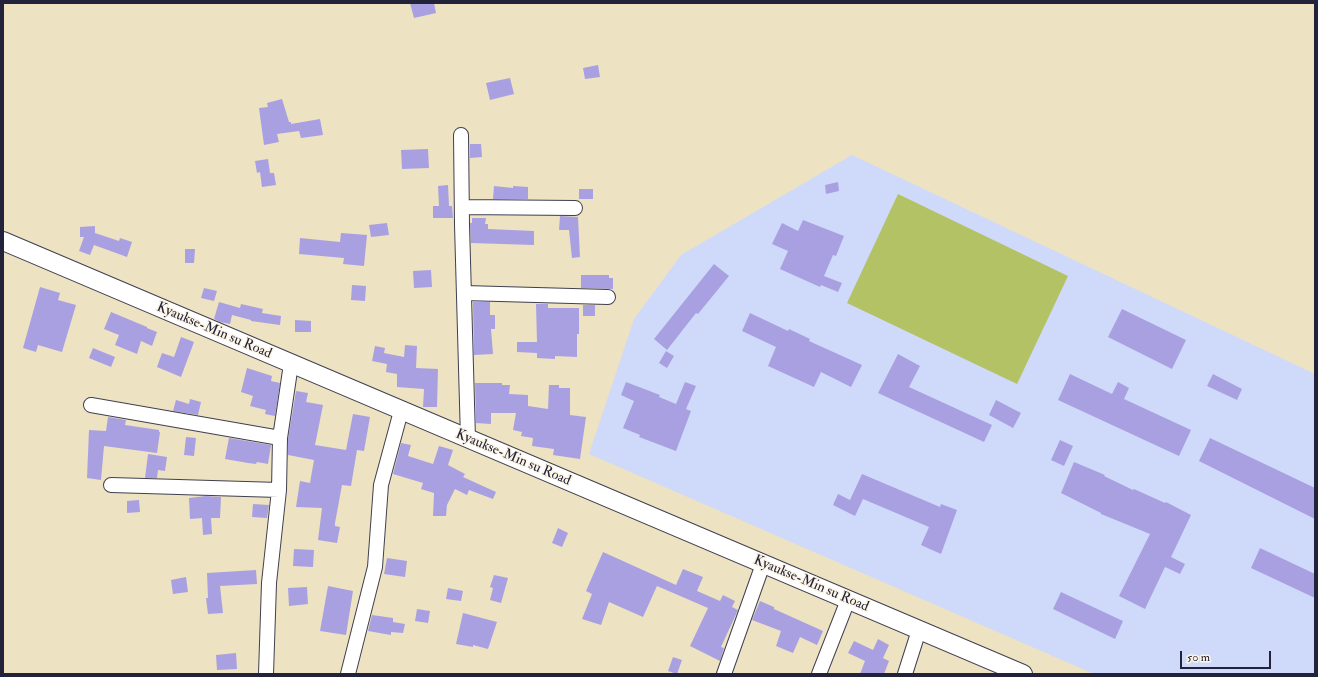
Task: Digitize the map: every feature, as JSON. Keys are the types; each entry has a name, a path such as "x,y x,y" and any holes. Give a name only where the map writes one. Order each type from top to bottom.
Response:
{"street":[{"path":"461,135 468,439"},
{"path":"462,207 575,208"},
{"name":"Kyaukse-Min su Road","path":"3,241 1023,674"},
{"path":"464,293 608,297"},
{"path":"266,674 269,583 279,490 280,438 291,364"},
{"path":"90,404 280,438"},
{"path":"348,674 375,567 381,485 401,411"},
{"path":"111,484 279,490"},
{"path":"724,674 763,564"},
{"path":"819,674 848,600"},
{"path":"905,674 918,630"}],"shaded area":[{"path":"852,155 1315,374 1315,674 1094,674 589,454 634,319 681,255"}],"green space":[{"path":"898,194 1068,276 1017,384 847,303"}],"building":[{"path":"410,3 434,3 436,13 414,18"},
{"path":"598,65 600,77 585,79 583,68"},
{"path":"510,78 514,94 490,100 486,83"},
{"path":"282,99 289,122 291,122 291,124 320,119 323,135 301,138 299,131 277,134 279,142 264,145 259,108 268,107 267,103"},
{"path":"470,144 481,144 482,157 470,158"},
{"path":"428,149 429,168 402,169 401,150"},
{"path":"268,159 270,173 274,173 276,185 262,187 260,172 257,173 255,161"},
{"path":"838,182 839,191 826,194 825,185"},
{"path":"448,185 449,206 452,206 453,218 433,218 433,206 439,206 438,186"},
{"path":"494,186 513,188 513,186 528,187 528,199 493,199"},
{"path":"579,189 593,189 593,199 579,199"},
{"path":"560,216 578,217 580,257 572,258 569,230 559,230"},
{"path":"472,218 486,218 485,224 488,224 488,229 534,231 534,245 471,243 470,223 472,223"},
{"path":"803,220 844,236 836,256 833,255 824,276 842,283 838,292 821,285 820,287 780,269 788,251 772,244 782,223 798,231"},
{"path":"387,223 389,235 371,237 369,225"},
{"path":"95,226 95,233 119,241 120,238 132,242 127,257 94,245 90,255 79,251 84,237 80,237 80,227"},
{"path":"341,233 367,235 364,266 343,264 344,258 299,254 300,238 340,242"},
{"path":"185,249 195,249 194,263 185,263"},
{"path":"714,264 729,276 698,314 696,313 667,350 654,339"},
{"path":"431,270 432,287 414,288 413,271"},
{"path":"581,275 609,275 609,278 613,278 613,289 581,288"},
{"path":"352,285 366,286 365,301 351,300"},
{"path":"40,287 60,293 58,300 76,305 62,352 38,345 36,352 23,348"},
{"path":"204,288 217,291 214,301 201,298"},
{"path":"219,302 240,308 241,304 263,309 262,313 281,316 280,325 251,321 232,315 230,324 220,322 214,319"},
{"path":"473,302 490,302 490,315 495,315 495,329 491,329 493,354 474,355"},
{"path":"536,304 548,304 548,308 579,308 577,357 555,356 555,359 537,358 537,353 517,352 517,342 537,342"},
{"path":"583,305 595,305 595,316 583,316"},
{"path":"1122,309 1186,340 1172,369 1108,337"},
{"path":"111,312 157,332 152,346 141,341 137,354 115,345 119,335 104,329"},
{"path":"750,313 788,331 789,329 810,339 809,341 862,365 851,387 821,372 814,387 768,366 776,347 742,331"},
{"path":"295,320 311,321 311,332 295,332"},
{"path":"181,337 194,342 181,377 157,367 162,353 174,357"},
{"path":"405,345 417,346 416,368 438,369 437,407 423,407 424,389 397,387 397,374 386,372 387,364 372,361 375,346 385,348 384,353 404,357"},
{"path":"93,348 115,357 111,367 89,358"},
{"path":"666,351 674,356 667,368 659,363"},
{"path":"898,354 920,366 909,387 992,425 984,442 878,393"},
{"path":"247,368 272,376 271,381 280,383 275,416 265,414 266,410 250,406 253,396 241,392"},
{"path":"1070,374 1112,394 1118,382 1129,388 1124,399 1191,430 1179,456 1058,400"},
{"path":"1213,374 1242,389 1237,400 1207,386"},
{"path":"626,382 660,395 659,397 676,404 685,382 696,386 686,409 691,411 676,451 639,437 640,435 623,428 634,401 621,395"},
{"path":"475,383 502,383 502,385 510,385 509,394 528,395 528,406 548,409 549,385 559,385 559,388 570,388 570,415 586,417 580,459 553,455 554,449 532,446 533,438 521,436 522,432 513,430 516,413 491,413 491,424 476,423"},
{"path":"296,391 308,393 306,402 323,405 315,445 346,450 353,414 370,417 364,451 357,450 351,486 342,485 335,523 335,526 340,527 337,543 318,540 322,508 296,507 300,481 310,483 314,460 288,455 288,439"},
{"path":"190,399 201,402 198,415 173,411 176,400 189,404"},
{"path":"996,400 1021,413 1013,428 989,415"},
{"path":"108,417 126,420 125,425 159,430 157,453 104,446 101,480 87,478 89,430 106,431"},
{"path":"186,437 196,438 194,456 184,455"},
{"path":"229,438 271,445 268,464 257,462 256,464 225,459"},
{"path":"1210,438 1315,488 1315,519 1199,461"},
{"path":"1060,440 1073,446 1064,466 1051,460"},
{"path":"401,443 411,445 408,456 433,464 439,446 453,450 448,465 465,474 463,477 496,492 493,499 469,490 467,495 455,489 447,505 446,516 433,516 434,493 421,489 423,483 393,474"},
{"path":"148,454 167,457 165,471 158,470 157,478 145,478"},
{"path":"1074,462 1105,475 1104,476 1133,490 1134,489 1165,503 1166,502 1191,515 1171,557 1185,564 1180,574 1165,567 1145,609 1119,596 1150,534 1101,514 1061,493"},
{"path":"862,474 940,507 941,504 957,510 941,554 921,545 929,527 863,499 855,516 833,505 838,494 850,500"},
{"path":"206,496 221,497 220,518 211,518 212,534 203,535 202,518 190,519 189,498"},
{"path":"139,500 140,512 127,513 127,501"},
{"path":"253,504 269,505 267,518 252,517"},
{"path":"558,528 568,533 562,547 552,543"},
{"path":"1260,548 1315,574 1315,598 1251,568"},
{"path":"294,549 314,550 313,567 293,566"},
{"path":"603,552 676,585 683,569 703,577 697,591 720,601 723,595 735,601 732,607 738,610 721,647 724,648 720,661 690,646 708,608 657,586 643,617 609,602 601,625 582,619 592,594 586,591"},
{"path":"387,558 407,561 405,577 384,574"},
{"path":"256,570 257,584 220,586 223,613 208,614 206,598 208,598 207,573"},
{"path":"494,575 508,578 501,603 490,600 493,588 490,587"},
{"path":"186,577 188,592 173,594 171,580"},
{"path":"328,586 353,591 346,635 320,631"},
{"path":"307,587 308,604 289,606 288,588"},
{"path":"448,588 463,591 461,601 446,599"},
{"path":"1061,592 1123,621 1115,639 1053,609"},
{"path":"760,601 774,607 774,609 823,631 817,645 800,637 793,653 776,646 781,631 752,620"},
{"path":"417,609 430,611 428,623 415,621"},
{"path":"463,613 497,622 488,649 473,645 473,647 456,644"},
{"path":"372,615 393,618 393,622 405,624 403,633 391,632 391,635 368,631"},
{"path":"878,639 889,645 883,658 889,661 884,674 860,674 865,661 848,653 854,641 873,650"},
{"path":"236,653 237,669 217,670 216,655"},
{"path":"673,657 682,660 677,674 668,671"}]}
